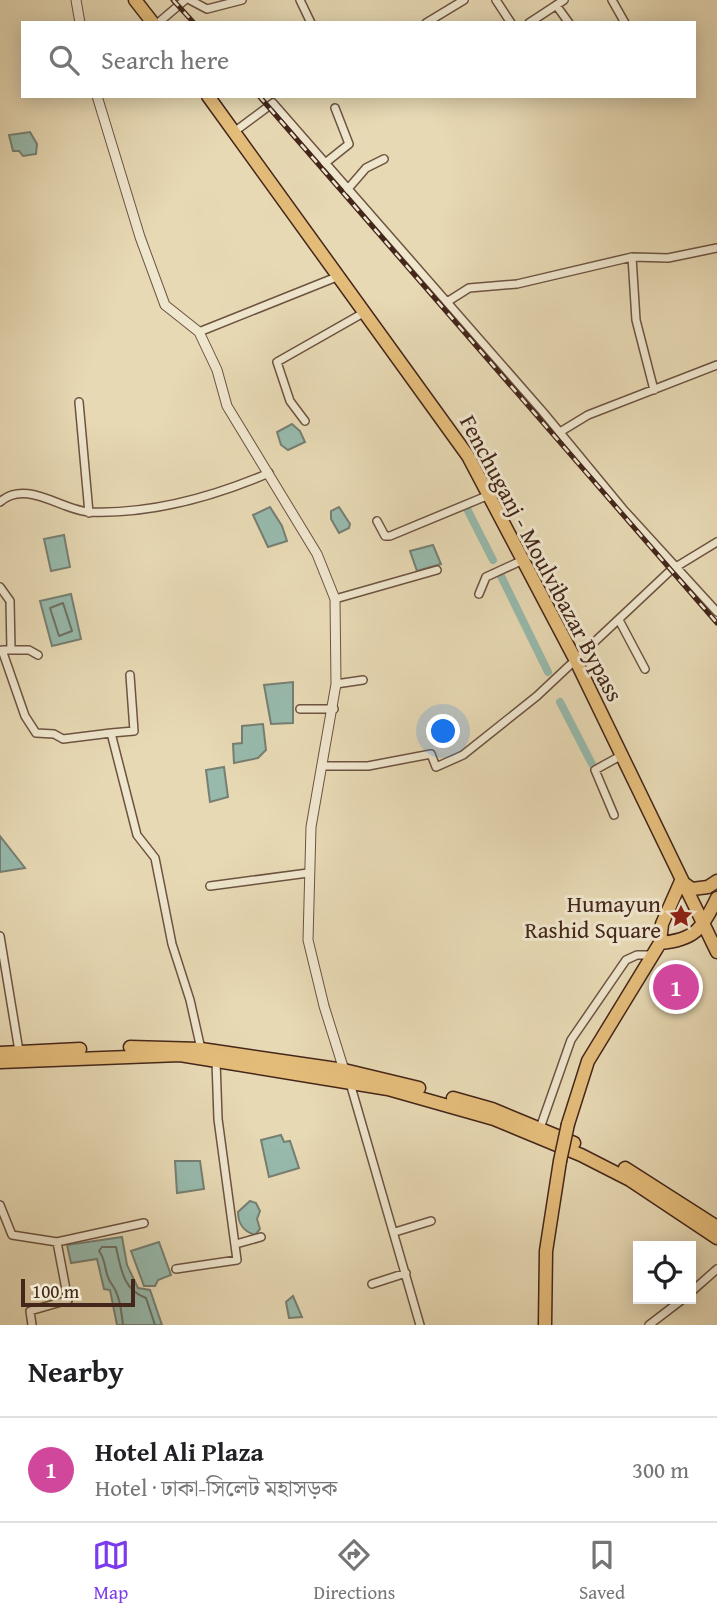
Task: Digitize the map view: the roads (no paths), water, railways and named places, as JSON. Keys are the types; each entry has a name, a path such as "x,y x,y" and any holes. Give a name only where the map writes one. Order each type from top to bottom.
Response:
{"main road":[{"path":"135,0 153,21"},
{"name":"Fenchuganj - Moulvibazar Bypass","path":"209,98 447,424 489,495 575,659 681,881 710,929 717,951"},
{"path":"545,1325 546,1251 559,1161 588,1061 650,955 660,943 662,924 681,881 692,889 708,887 717,881"},
{"path":"660,943 676,942 710,929 717,898"},
{"path":"0,1053 165,1046 344,1070 449,1096 540,1128 646,1179 717,1227"},
{"path":"0,1062 180,1055 350,1082 435,1101 494,1119 581,1154 630,1180 717,1238"}],"street":[{"path":"76,0 80,21"},
{"path":"158,21 188,0 207,9 242,0"},
{"path":"300,0 311,21"},
{"path":"429,21 464,0"},
{"path":"496,0 510,21"},
{"path":"531,21 564,0"},
{"path":"611,0 624,21"},
{"path":"556,5 568,21"},
{"path":"98,98 139,237 165,305 199,331 217,370 227,406 254,455 269,473 317,554 335,599 336,684 334,709 311,827 308,940 324,1006 350,1082 373,1170 395,1232 421,1325"},
{"path":"234,132 278,98"},
{"path":"273,103 560,432 623,509 717,612"},
{"path":"324,164 349,144 335,108"},
{"path":"347,190 366,167 384,159"},
{"path":"447,302 469,288 517,284 632,257 668,258 717,248"},
{"path":"632,257 636,320 654,390"},
{"path":"199,331 340,275"},
{"path":"305,421 290,401 277,362 366,311"},
{"path":"560,432 587,415 717,365"},
{"path":"79,402 89,513"},
{"path":"0,502 6,496 19,494 51,499 89,513 185,500 229,490 269,473"},
{"path":"377,521 385,536 390,536 489,495"},
{"path":"323,766 368,766 431,754 436,767 463,755 537,696 676,566 717,542"},
{"path":"479,594 486,577 523,560"},
{"path":"335,599 437,570"},
{"path":"0,587 10,601 11,650"},
{"path":"619,620 645,669"},
{"path":"38,654 29,650 2,650 25,716 36,733 54,734 63,739 134,731 130,675"},
{"path":"336,684 363,680"},
{"path":"300,709 334,709"},
{"path":"111,733 137,835 155,858 172,944 190,1000 201,1049"},
{"path":"614,815 595,770 622,755"},
{"path":"210,886 309,873"},
{"path":"0,936 19,1051"},
{"path":"540,1128 570,1040 626,960 637,955 650,955"},
{"path":"176,1269 236,1261 236,1244 218,1119 216,1061"},
{"path":"0,1205 12,1235 57,1241 144,1223"},
{"path":"395,1232 431,1221"},
{"path":"236,1244 261,1237"},
{"path":"32,1325 30,1311 68,1300 57,1241"},
{"path":"696,1288 717,1269"},
{"path":"372,1284 406,1273"},
{"path":"649,1325 676,1304"}],"water":[{"path":"30,132 37,144 36,154 23,156 19,151 13,151 9,135"},
{"path":"292,424 300,431 305,442 288,450 281,445 277,432"},
{"path":"270,507 282,526 287,541 268,547 253,515"},
{"path":"339,507 350,524 349,528 339,533 331,519 331,511"},
{"path":"64,535 70,567 51,571 44,539"},
{"path":"433,545 441,564 417,571 410,551"},
{"path":"71,594 81,639 52,646 40,601"},
{"path":"293,682 293,723 271,724 264,685"},
{"path":"263,724 266,750 258,758 234,763 233,744 242,743 242,726"},
{"path":"224,767 228,797 210,802 206,770"},
{"path":"0,836 25,868 0,872"},
{"path":"281,1135 284,1142 290,1141 299,1168 269,1177 261,1140"},
{"path":"175,1161 200,1161 204,1189 177,1193"},
{"path":"250,1201 256,1203 260,1211 257,1219 260,1229 255,1235 244,1229 238,1216 238,1212"},
{"path":"122,1237 127,1265 138,1288 150,1290 162,1325 117,1325 110,1290 104,1289 97,1259 71,1263 67,1245"},
{"path":"159,1242 171,1275 158,1280 155,1286 144,1286 131,1251"},
{"path":"293,1296 302,1317 289,1318 286,1302"}],"waterway":[{"path":"466,507 493,560"},
{"path":"500,574 548,672"},
{"path":"560,702 592,764"}],"railway":[{"path":"173,0 192,21"},
{"path":"261,98 717,623"}],"place":[{"name":"Humayun Rashid Square","path":"681,916"},
{"name":"Hotel Ali Plaza","path":"676,987"}]}
